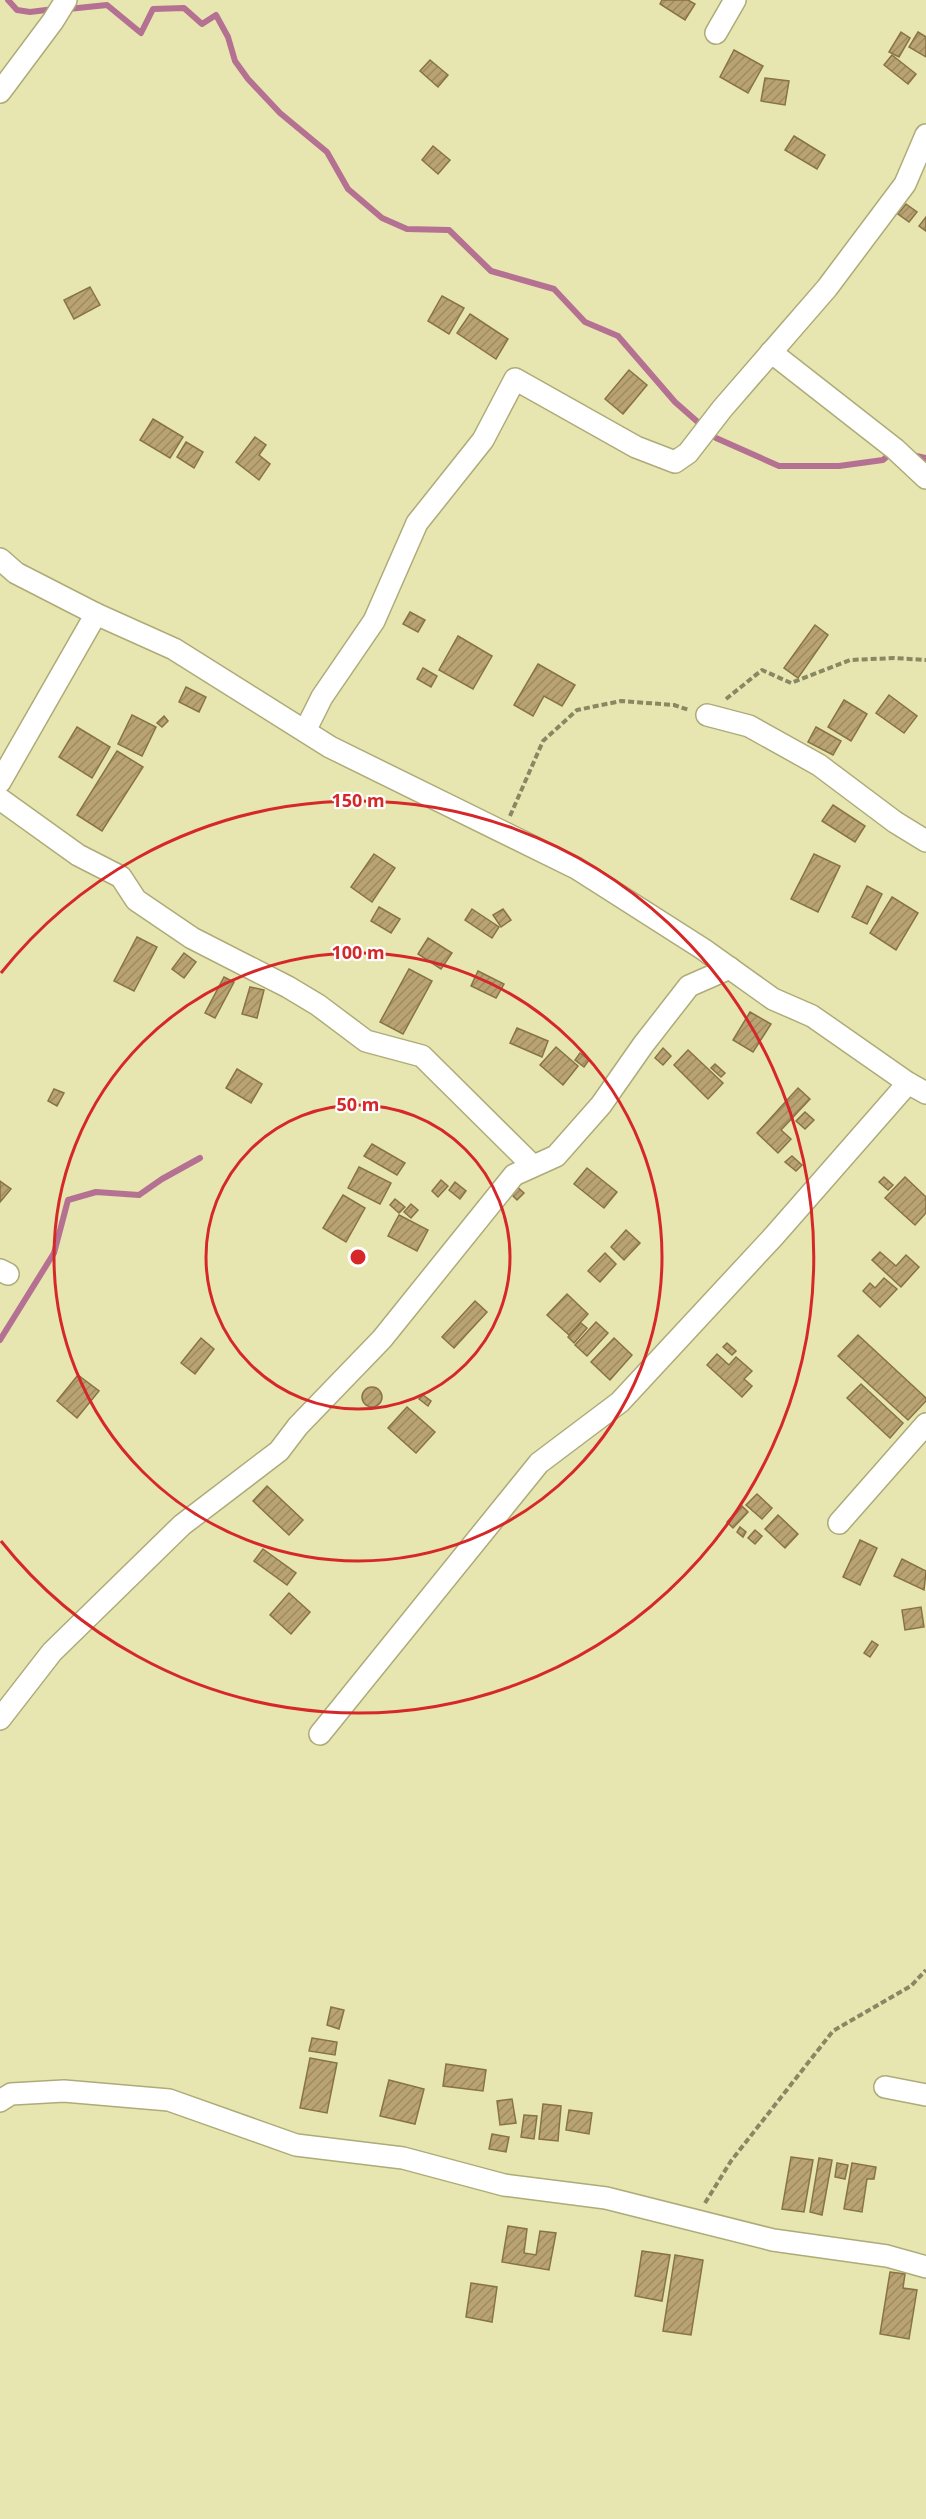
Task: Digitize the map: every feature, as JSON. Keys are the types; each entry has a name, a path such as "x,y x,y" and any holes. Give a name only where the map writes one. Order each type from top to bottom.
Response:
{"street":[{"path":"0,92 66,0"},
{"path":"716,33 735,0"},
{"path":"305,731 322,697 374,621 417,523 483,440 515,379 636,447 675,462 688,453 722,409 827,288 904,184 926,135"},
{"path":"771,352 895,449 926,478"},
{"path":"0,559 16,573 96,614 174,649 330,747 576,868 730,968 773,999 812,1016 917,1088 774,1236 620,1402 539,1463 320,1734"},
{"path":"0,782 96,614"},
{"path":"707,715 749,726 819,765 895,822 926,840"},
{"path":"0,799 78,855 121,877 136,900 192,938 256,969 298,993 366,1041 422,1056 533,1166"},
{"path":"0,1719 52,1652 182,1525 279,1451 298,1426 382,1339 514,1175 556,1156 601,1105 643,1045 689,986 730,968"},
{"path":"839,1523 926,1424"},
{"path":"885,2087 926,2095"},
{"path":"0,2101 11,2094 64,2091 169,2100 296,2145 403,2158 504,2185 606,2198 773,2240 887,2256 926,2267"}],"path":[{"path":"504,832 543,741 577,711 621,701 674,705 707,715 762,670 791,683 850,660 894,658 926,660"},
{"path":"694,2220 731,2160 833,2031 910,1986 926,1971"}],"building":[{"path":"662,0 688,0 695,4 685,20 660,4"},
{"path":"901,32 910,38 899,57 889,52"},
{"path":"918,32 926,37 926,57 909,47"},
{"path":"734,50 763,66 748,93 720,77"},
{"path":"892,55 916,74 908,84 884,65"},
{"path":"430,60 448,75 438,87 420,71"},
{"path":"765,78 789,81 785,105 761,101"},
{"path":"794,136 825,155 817,169 785,150"},
{"path":"433,146 450,160 438,174 422,160"},
{"path":"906,204 917,212 909,222 898,214"},
{"path":"926,217 926,231 919,226"},
{"path":"90,287 100,305 74,319 64,300"},
{"path":"442,296 464,308 449,334 428,321"},
{"path":"470,314 508,339 496,359 457,333"},
{"path":"629,370 647,385 623,414 605,399"},
{"path":"153,419 183,437 170,458 140,440"},
{"path":"255,437 266,445 259,455 270,464 259,480 236,462"},
{"path":"186,442 203,452 194,468 177,457"},
{"path":"410,612 425,620 418,632 403,624"},
{"path":"815,625 828,635 798,678 784,668"},
{"path":"458,636 492,656 473,689 439,670"},
{"path":"538,664 575,685 562,706 544,696 533,716 514,705"},
{"path":"423,668 437,676 431,687 417,679"},
{"path":"186,687 206,697 199,712 179,702"},
{"path":"889,695 917,716 904,733 876,713"},
{"path":"844,700 867,714 851,741 828,727"},
{"path":"132,715 156,727 142,756 118,744"},
{"path":"164,716 168,721 162,727 157,723"},
{"path":"77,727 110,747 92,778 59,757"},
{"path":"816,727 841,741 833,755 808,742"},
{"path":"117,751 143,767 102,831 77,815"},
{"path":"833,805 865,826 855,842 822,821"},
{"path":"374,854 395,868 372,902 351,887"},
{"path":"814,854 840,866 818,912 791,899"},
{"path":"867,886 882,894 867,924 852,917"},
{"path":"892,897 918,913 896,950 870,933"},
{"path":"379,907 400,919 391,933 371,921"},
{"path":"472,909 499,927 492,938 465,920"},
{"path":"503,909 511,920 501,927 493,915"},
{"path":"137,937 157,947 134,991 114,981"},
{"path":"428,938 452,953 441,969 418,954"},
{"path":"184,953 196,962 184,978 172,969"},
{"path":"409,969 432,981 403,1034 380,1022"},
{"path":"478,971 504,984 496,998 471,986"},
{"path":"224,977 234,982 215,1018 205,1013"},
{"path":"250,987 264,990 257,1018 242,1014"},
{"path":"750,1012 771,1024 753,1052 733,1040"},
{"path":"517,1028 548,1041 542,1057 510,1043"},
{"path":"556,1047 578,1066 563,1085 540,1065"},
{"path":"663,1048 671,1056 663,1065 655,1058"},
{"path":"688,1050 723,1083 708,1099 674,1065"},
{"path":"580,1053 589,1060 584,1067 575,1060"},
{"path":"715,1064 725,1073 721,1077 711,1068"},
{"path":"237,1069 262,1084 251,1103 226,1088"},
{"path":"798,1088 810,1099 781,1130 791,1139 778,1153 757,1133"},
{"path":"54,1089 64,1093 57,1106 48,1101"},
{"path":"805,1112 814,1120 805,1129 796,1121"},
{"path":"372,1144 405,1163 397,1175 364,1156"},
{"path":"792,1156 802,1165 796,1171 785,1162"},
{"path":"359,1167 391,1183 380,1204 348,1188"},
{"path":"587,1168 617,1192 604,1208 574,1184"},
{"path":"884,1177 893,1185 888,1190 879,1182"},
{"path":"905,1177 926,1197 926,1213 915,1225 885,1198"},
{"path":"441,1180 448,1186 438,1197 432,1191"},
{"path":"0,1181 11,1189 0,1202"},
{"path":"455,1182 466,1191 460,1199 449,1190"},
{"path":"514,1184 524,1193 517,1200 508,1191"},
{"path":"343,1195 365,1208 346,1242 323,1228"},
{"path":"395,1199 405,1207 399,1213 390,1205"},
{"path":"411,1204 418,1210 411,1218 404,1212"},
{"path":"399,1215 428,1230 417,1251 388,1236"},
{"path":"626,1230 640,1243 624,1260 611,1247"},
{"path":"880,1252 896,1266 906,1255 919,1267 901,1287 872,1260"},
{"path":"605,1253 616,1264 600,1282 588,1271"},
{"path":"884,1278 897,1289 880,1307 863,1291 870,1283 875,1288"},
{"path":"567,1294 588,1314 569,1335 547,1315"},
{"path":"475,1301 487,1312 454,1348 442,1337"},
{"path":"596,1322 608,1333 587,1356 575,1345"},
{"path":"581,1323 587,1328 574,1343 568,1337"},
{"path":"858,1335 926,1398 926,1401 908,1420 838,1356"},
{"path":"201,1338 214,1349 195,1374 181,1363"},
{"path":"614,1338 632,1355 610,1380 591,1362"},
{"path":"727,1343 736,1351 732,1355 723,1347"},
{"path":"717,1354 729,1365 736,1357 752,1371 744,1379 752,1386 742,1397 707,1365"},
{"path":"78,1375 99,1391 77,1418 57,1401"},
{"path":"861,1384 903,1423 890,1438 847,1398"},
{"path":"372,1387 379,1390 382,1397 379,1404 372,1407 365,1404 362,1397 365,1390"},
{"path":"423,1395 431,1401 428,1406 419,1399"},
{"path":"407,1407 435,1432 416,1453 388,1428"},
{"path":"267,1486 303,1520 289,1535 253,1501"},
{"path":"757,1494 772,1508 762,1519 746,1505"},
{"path":"742,1506 748,1512 733,1528 727,1522"},
{"path":"778,1515 798,1534 785,1548 765,1529"},
{"path":"740,1527 746,1532 743,1537 737,1532"},
{"path":"755,1530 762,1536 755,1544 748,1538"},
{"path":"860,1540 877,1548 860,1585 843,1577"},
{"path":"263,1549 296,1573 287,1585 254,1561"},
{"path":"902,1559 926,1571 924,1590 894,1576"},
{"path":"289,1593 310,1612 291,1634 270,1615"},
{"path":"921,1607 924,1627 905,1630 902,1610"},
{"path":"872,1641 878,1645 870,1657 864,1653"},
{"path":"331,2007 344,2010 339,2029 327,2025"},
{"path":"312,2038 337,2042 335,2055 309,2051"},
{"path":"310,2058 337,2063 327,2113 300,2108"},
{"path":"446,2064 486,2070 483,2091 443,2086"},
{"path":"389,2080 424,2089 415,2124 380,2116"},
{"path":"512,2099 516,2123 500,2125 497,2101"},
{"path":"543,2104 561,2106 558,2141 539,2139"},
{"path":"569,2110 592,2113 589,2134 566,2130"},
{"path":"524,2115 537,2116 534,2139 521,2137"},
{"path":"492,2134 509,2137 506,2152 489,2149"},
{"path":"791,2157 813,2160 804,2212 782,2209"},
{"path":"819,2158 832,2160 822,2215 810,2212"},
{"path":"837,2163 848,2165 845,2179 835,2177"},
{"path":"852,2163 876,2167 874,2179 867,2179 862,2212 844,2209"},
{"path":"508,2226 527,2229 524,2253 536,2255 540,2231 556,2233 549,2270 502,2262"},
{"path":"642,2251 670,2255 662,2301 635,2296"},
{"path":"675,2255 703,2260 691,2335 663,2331"},
{"path":"890,2272 905,2274 903,2288 917,2290 909,2339 880,2334"},
{"path":"471,2283 497,2287 492,2322 466,2317"}],"waterway":[{"path":"8,0 17,10 30,12 54,9"},
{"path":"68,9 107,5 141,33 153,9 184,8 202,24 216,15 228,37 235,61 248,79 280,113 327,152 348,189 382,218 407,229 449,230 491,271 554,289 585,322 618,336 675,402 716,438 779,466 839,466 883,460 892,452"},
{"path":"912,455 926,458"},
{"path":"0,1340 54,1253 68,1200 96,1192 139,1195 200,1158"}]}
